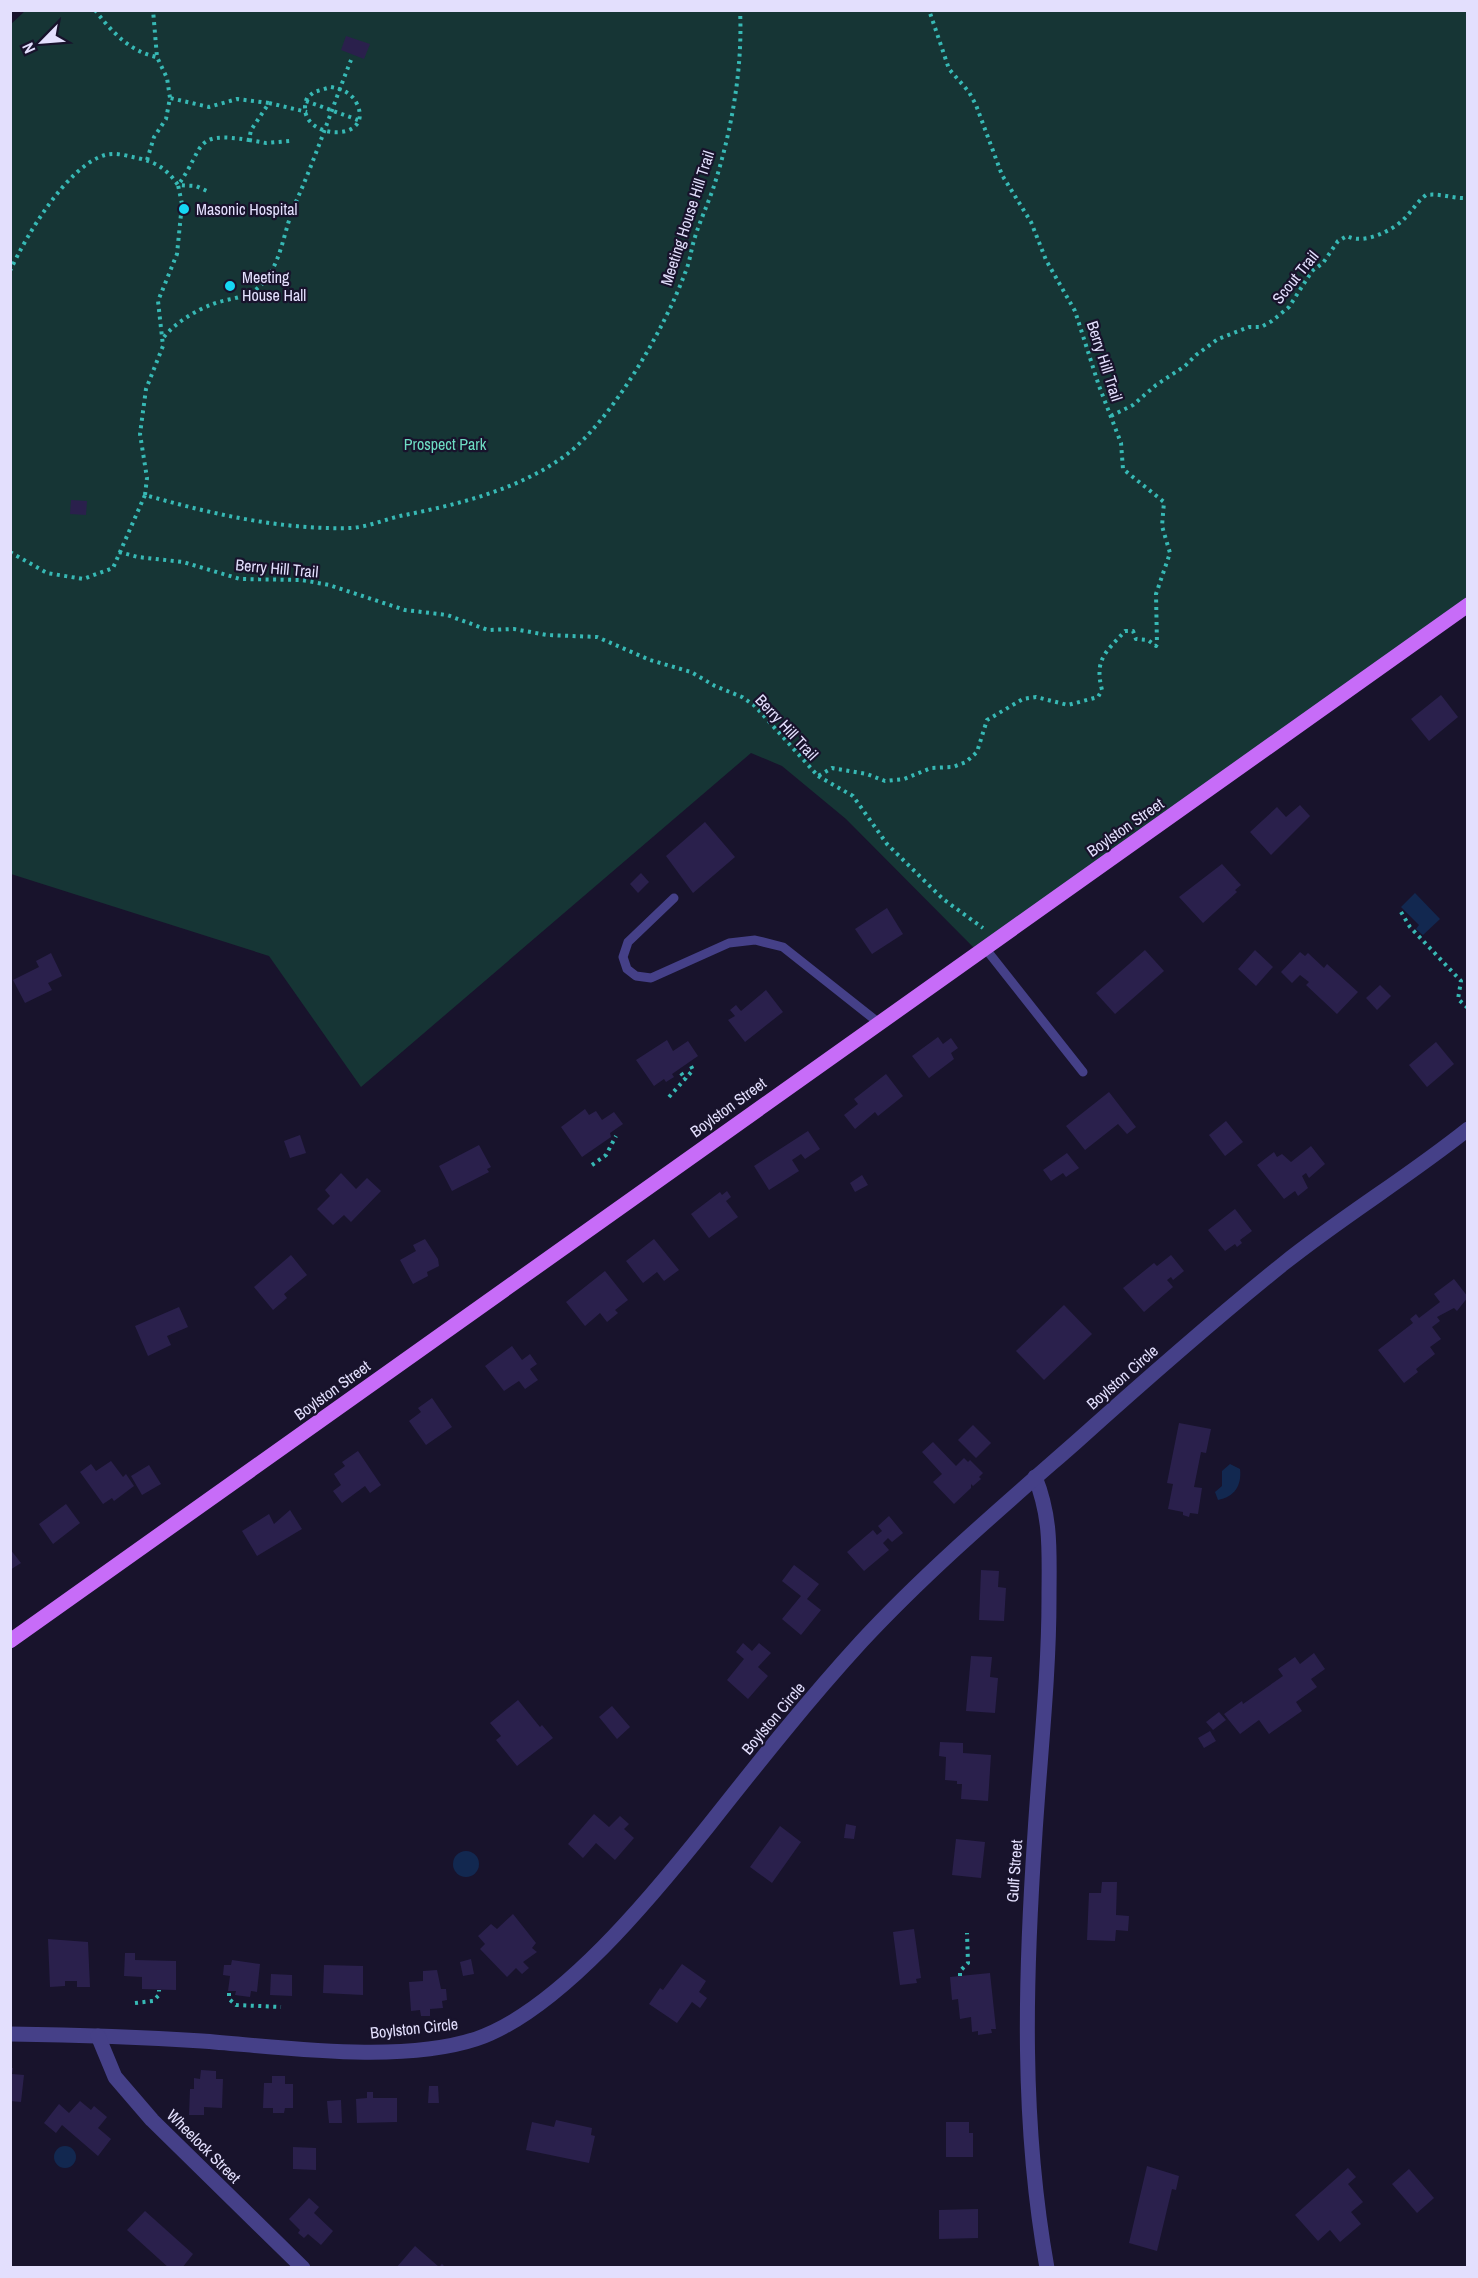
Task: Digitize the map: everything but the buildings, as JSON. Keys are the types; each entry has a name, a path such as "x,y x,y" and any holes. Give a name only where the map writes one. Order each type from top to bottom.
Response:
{"main road":[{"name":"Boylston Street","path":"10,1641 1467,605"}],"street":[{"name":"Boylston Circle","path":"10,2034 98,2036 350,2052 424,2049 471,2041 509,2026 540,2004 580,1968 667,1876 786,1729 867,1636 918,1583 1035,1478 1285,1262 1467,1129"},
{"name":"Gulf Street","path":"1035,1478 1045,1502 1050,1530 1049,1637 1026,1969 1026,2030 1032,2170 1047,2268"},
{"name":"Wheelock Street","path":"98,2036 115,2077 152,2120 202,2172 303,2268"}],"lane":[{"path":"674,898 628,942 623,957 627,969 636,976 651,978 729,943 755,940 783,947 879,1023"},
{"path":"991,944 1083,1071"}],"path":[{"path":"95,10 122,41 157,57"},
{"path":"147,160 154,137 166,119 170,98 167,78 157,57 153,10"},
{"name":"Meeting House Hill Trail","path":"145,495 207,513 291,526 354,528 467,501 540,471 566,455 586,436 625,387 654,339 686,273 695,237 713,188 732,108 741,45 740,10"},
{"name":"Berry Hill Trail","path":"119,552 138,557 183,562 240,579 303,580 329,585 405,610 447,615 488,630 514,629 547,635 597,637 650,660 691,672 715,686 742,697 755,706 818,776 832,768 867,774 885,781 904,779 931,768 952,767 966,762 977,752 987,720 1016,703 1036,697 1068,705 1098,697 1102,690 1097,672 1102,657 1125,631 1133,631 1136,639 1148,640 1156,646 1156,594 1170,553 1162,526 1164,502 1123,469 1121,443 1075,311 1046,260 1031,222 1002,174 976,105 969,92 949,69 929,10"},
{"path":"164,338 178,323 202,309 251,293 268,277 280,254 295,204 351,60"},
{"path":"322,88 340,88 355,99 361,114 358,120 342,133 325,131 316,126 307,112 306,101 314,92 322,88"},
{"path":"170,98 209,106 237,99 269,103 307,112"},
{"path":"306,101 358,120"},
{"path":"249,140 251,130 269,103"},
{"path":"178,185 199,144 210,138 222,137 266,143 290,141"},
{"path":"10,270 23,242 51,204 87,165 106,155 118,154 147,160 167,170 178,185 182,204 177,254 158,301 164,338 146,389 140,434 147,478 145,495 113,568 83,579 47,573 10,552"},
{"path":"178,185 196,186 207,191"},
{"name":"Scout Trail","path":"1111,416 1133,405 1155,385 1185,366 1218,339 1249,327 1262,327 1272,321 1289,307 1312,271 1323,263 1338,241 1347,236 1352,239 1369,237 1393,228 1426,195 1444,195 1454,199 1467,198"},
{"path":"818,776 853,796 887,844 991,944"},
{"path":"1401,912 1417,934 1461,981 1458,999 1467,1008"},
{"path":"669,1097 686,1080 693,1070 691,1066"},
{"path":"681,1072 686,1080"},
{"path":"592,1165 606,1155 616,1136"},
{"path":"960,1976 960,1971 968,1963 967,1933"},
{"path":"135,2003 153,2001 159,1995 159,1990"},
{"path":"229,1993 229,1999 236,2005 281,2007"}],"green space":[{"name":"Prospect Park","path":"25,11 1467,11 1467,605 979,953 846,819 782,766 751,753 361,1087 269,956 11,874 10,25"}],"water":[{"path":"1415,893 1440,919 1423,935 1416,929 1419,925 1401,907"},
{"path":"1230,1464 1240,1469 1240,1481 1233,1493 1218,1500 1215,1492 1222,1486 1222,1471"},
{"path":"466,1851 475,1855 479,1864 475,1873 466,1877 457,1873 453,1864 457,1855"},
{"path":"65,2146 73,2149 76,2157 73,2165 65,2168 57,2165 54,2157 57,2149"}],"place":[{"name":"Masonic Hospital","path":"184,209"},
{"name":"Meeting House Hall","path":"230,286"}]}
